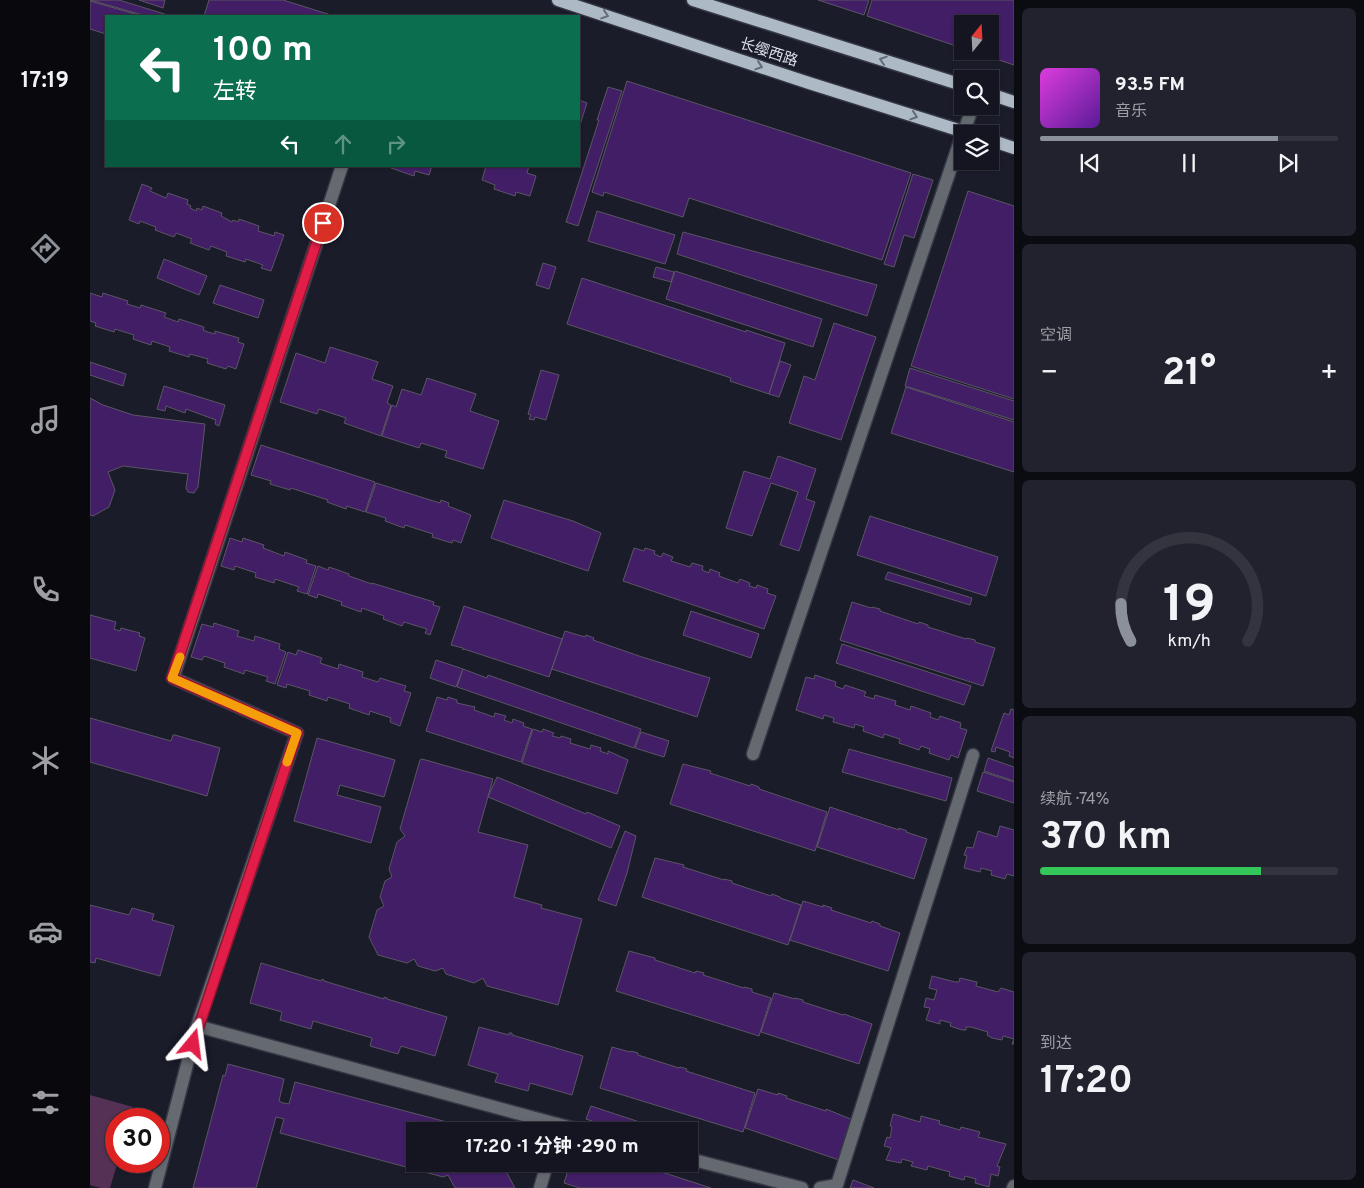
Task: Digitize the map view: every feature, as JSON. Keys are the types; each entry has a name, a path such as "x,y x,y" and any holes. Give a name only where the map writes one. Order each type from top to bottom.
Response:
{"main road":[{"name":"长缨西路","path":"558,0 954,130"},
{"name":"长缨西路","path":"693,0 954,82"},
{"path":"999,97 1014,102"},
{"path":"999,143 1014,148"}],"street":[{"path":"753,754 954,166"},
{"path":"155,1188 197,1026 297,733 172,678 342,167"},
{"path":"820,1188 837,1185 973,755"},
{"path":"197,1026 535,1122"},
{"path":"698,1161 802,1188"},
{"path":"540,1188 545,1172"}],"shaded area":[{"path":"90,1095 133,1107 105,1108 105,1173 114,1173 110,1188 90,1185"}],"building":[{"path":"90,0 119,0 168,15 142,15"},
{"path":"139,0 165,0 163,8"},
{"path":"209,0 283,0 331,15 204,15"},
{"path":"818,0 869,0 864,15"},
{"path":"872,0 1014,0 1014,65 999,60 999,15 954,15 954,45 867,16"},
{"path":"90,1 139,15 105,15 105,34 90,29"},
{"path":"627,81 911,173 882,260 689,198 683,217 604,192 603,196 592,192"},
{"path":"608,87 622,91 578,226 566,222"},
{"path":"580,100 587,103 580,125"},
{"path":"432,167 429,175 415,171 414,176 391,168"},
{"path":"486,167 529,167 527,173 536,176 530,196 516,192 515,196 494,189 495,185 482,180"},
{"path":"913,174 933,180 914,238 904,235 894,267 884,264"},
{"path":"142,184 152,188 150,191 166,198 168,193 188,200 187,204 196,211 197,208 202,210 203,206 222,213 221,216 232,222 233,220 238,222 239,219 259,226 258,231 274,236 275,232 284,235 271,271 261,268 263,265 246,259 245,262 226,256 227,252 211,246 209,250 190,243 192,239 176,233 174,237 155,230 156,227 140,221 139,224 129,220"},
{"path":"968,191 1014,206 1014,399 911,366"},
{"path":"597,211 675,235 665,264 588,241"},
{"path":"683,232 877,285 867,316 677,254"},
{"path":"164,259 207,276 199,295 157,278"},
{"path":"543,263 556,267 549,289 536,285"},
{"path":"656,267 674,272 671,282 653,277"},
{"path":"675,271 822,319 813,347 666,299"},
{"path":"582,278 785,343 769,394 730,381 731,378 567,324"},
{"path":"220,285 264,300 258,318 213,303"},
{"path":"90,293 102,297 103,293 128,301 127,304 140,308 141,305 166,313 164,317 178,322 179,319 204,327 203,330 208,332 215,334 215,331 239,338 238,342 244,344 236,369 228,366 226,369 207,363 208,359 190,354 189,357 169,351 170,347 152,341 151,345 133,339 134,335 115,329 114,332 95,326 96,323 90,321"},
{"path":"834,323 876,337 841,440 789,423 804,376 815,380"},
{"path":"330,347 378,362 372,379 393,386 387,403 391,405 381,436 344,423 346,418 319,409 317,414 280,402 296,353 325,363"},
{"path":"780,361 791,365 779,397 769,394"},
{"path":"90,362 126,374 123,386 90,375"},
{"path":"910,368 1014,401 1014,420 905,386"},
{"path":"541,370 559,375 546,420 535,417 534,420 529,419 531,415 528,414"},
{"path":"427,378 476,394 470,411 499,421 483,469 445,457 447,451 421,443 419,448 382,436 392,405 396,407 402,389 421,395"},
{"path":"164,386 225,405 219,426 215,424 216,420 186,409 185,413 166,406 165,411 157,409"},
{"path":"906,387 1014,422 1014,472 891,433"},
{"path":"90,398 103,405 133,415 205,424 198,487 194,493 188,492 186,488 188,474 123,466 108,472 115,490 109,507 93,516 90,515"},
{"path":"261,445 375,482 365,512 347,506 346,509 327,502 328,500 291,488 290,490 270,484 271,481 251,475"},
{"path":"778,456 816,469 806,499 815,502 799,551 780,545 798,492 771,483 752,536 726,528 744,471 770,479"},
{"path":"376,483 440,503 441,500 449,503 448,506 471,515 461,543 453,540 452,543 432,537 433,534 405,525 404,528 385,521 386,518 366,512"},
{"path":"504,500 573,521 601,533 588,571 491,538"},
{"path":"870,516 998,557 986,596 857,555"},
{"path":"230,538 242,542 243,538 264,545 263,548 284,556 285,552 307,560 306,563 316,566 307,594 297,591 299,587 275,579 274,583 255,577 256,573 235,566 234,570 221,566"},
{"path":"634,548 644,551 645,548 655,551 654,554 661,557 663,553 673,557 671,561 690,567 692,563 703,566 702,570 709,573 710,569 720,573 719,576 738,583 740,579 750,583 749,586 756,588 757,585 768,589 767,593 776,596 764,629 623,581"},
{"path":"318,566 328,570 329,567 372,584 434,602 433,605 440,607 430,635 425,633 427,629 404,622 402,626 383,619 384,616 362,608 361,612 341,605 342,602 318,594 317,598 308,595"},
{"path":"888,572 972,598 970,605 885,579"},
{"path":"852,602 880,609 880,611 918,624 919,622 928,625 928,627 975,640 975,642 995,648 983,686 840,640"},
{"path":"464,606 562,639 549,677 451,645"},
{"path":"691,611 759,634 751,658 683,635"},
{"path":"90,615 116,622 114,629 120,631 121,628 140,633 139,636 145,638 136,671 90,658"},
{"path":"214,623 239,631 237,636 254,641 255,636 280,644 279,649 286,652 275,684 266,681 268,677 245,670 244,674 224,667 225,663 204,656 202,660 191,657 202,624 213,627"},
{"path":"565,631 585,637 586,635 594,638 593,640 642,657 710,678 697,717 552,669"},
{"path":"842,644 971,686 964,705 836,663"},
{"path":"298,650 322,658 320,663 338,669 339,664 363,672 362,677 378,682 380,678 406,686 404,691 411,693 400,726 390,722 391,718 370,711 369,715 349,708 350,704 328,697 327,701 309,695 310,691 287,684 286,688 277,685 288,652 296,655"},
{"path":"436,660 463,669 456,687 430,678"},
{"path":"463,669 487,678 488,675 641,729 634,748 457,687"},
{"path":"815,675 836,682 835,686 843,689 845,685 866,692 864,696 874,699 875,695 896,701 895,705 910,710 911,706 931,713 930,717 938,720 940,716 961,723 960,728 967,730 958,758 951,755 949,760 929,753 930,749 921,746 919,750 899,743 900,739 884,734 883,738 863,731 864,727 855,724 854,728 833,722 834,718 824,715 823,719 796,710 806,677 814,679"},
{"path":"437,697 447,700 448,697 457,700 457,703 475,707 474,710 494,717 495,713 506,716 504,720 512,723 513,719 524,723 523,726 532,729 521,762 426,731"},
{"path":"1011,709 1014,710 1014,758 1009,756 1010,752 996,747 995,752 991,751 1004,713 1009,715"},
{"path":"90,718 171,741 173,735 175,735 220,748 207,796 90,762"},
{"path":"533,729 542,732 543,729 554,733 552,736 571,739 570,743 590,749 591,745 601,748 600,751 608,754 608,751 628,760 617,794 522,763"},
{"path":"641,732 669,741 664,757 635,748"},
{"path":"317,738 395,760 384,797 340,785 337,795 381,807 371,843 294,821"},
{"path":"849,749 952,778 946,801 842,772"},
{"path":"988,758 1014,767 1014,781 984,771"},
{"path":"420,760 493,779 478,832 528,845 514,897 542,905 541,908 582,919 558,1005 487,986 483,978 474,983 446,974 443,968 435,971 418,966 414,959 407,963 378,955 369,937 377,910 384,906 380,897 385,881 392,877 389,869 397,842 405,836 400,829"},
{"path":"683,764 711,771 710,773 750,786 751,784 759,787 759,789 827,812 815,851 670,804"},
{"path":"983,772 1014,782 1014,803 977,791"},
{"path":"497,777 620,826 611,848 488,797"},
{"path":"830,807 899,830 899,828 927,839 914,879 817,847"},
{"path":"1000,826 1014,830 1014,876 1007,874 1005,879 991,875 992,871 981,868 980,872 964,868 967,856 964,855 967,847 973,848 978,831 997,837"},
{"path":"625,831 636,836 627,873 616,906 598,900"},
{"path":"655,858 684,865 683,867 732,881 732,883 771,896 772,894 801,905 788,945 642,897"},
{"path":"803,901 823,907 823,905 832,908 831,910 871,923 872,921 900,933 888,971 790,940"},
{"path":"90,905 129,915 132,908 154,914 152,920 174,926 160,976 96,958 95,963 90,962"},
{"path":"629,951 655,958 655,960 695,973 696,971 704,973 703,975 752,989 752,992 771,998 759,1036 616,991"},
{"path":"261,963 321,981 322,979 384,999 384,997 447,1017 435,1056 401,1046 398,1054 370,1046 372,1038 313,1021 311,1029 280,1020 282,1012 250,1003"},
{"path":"932,976 955,982 959,982 960,978 977,982 976,986 998,992 1001,988 1014,992 1014,1039 1003,1036 1002,1040 992,1038 987,1035 988,1032 971,1027 966,1027 966,1030 962,1030 950,1026 951,1023 940,1020 940,1024 926,1020 930,1008 924,1007 926,998 934,1000 937,990 929,988"},
{"path":"774,993 803,1000 803,1002 872,1024 859,1064 761,1032"},
{"path":"479,1027 509,1035 509,1033 512,1033 512,1035 583,1056 572,1095 530,1083 528,1091 495,1082 498,1074 468,1065"},
{"path":"612,1047 638,1053 638,1055 687,1069 686,1071 755,1093 743,1132 600,1088"},
{"path":"228,1064 284,1079 279,1101 283,1103 289,1104 295,1082 447,1122 406,1122 406,1167 280,1133 284,1119 276,1117 256,1188 193,1188 223,1075 225,1076"},
{"path":"758,1089 778,1095 778,1093 787,1096 786,1098 826,1111 826,1109 853,1120 839,1160 745,1128"},
{"path":"591,1106 640,1122 595,1122 586,1119"},
{"path":"893,1114 920,1122 921,1116 940,1121 939,1124 960,1130 961,1127 980,1132 978,1137 1006,1144 997,1166 1000,1167 998,1176 991,1174 989,1187 975,1183 976,1179 965,1176 964,1180 949,1176 950,1172 928,1166 927,1170 911,1166 913,1162 902,1159 901,1163 886,1160 891,1148 884,1146 887,1137 890,1138"},
{"path":"424,1172 506,1172 515,1188 455,1188 448,1175 443,1177"},
{"path":"567,1172 662,1172 711,1188 580,1188 564,1183"},
{"path":"853,1180 874,1188 850,1188"}],"slow traffic":[{"path":"180,657 172,678 297,733 287,762"}],"route":[{"path":"193,1044 197,1026 297,733 172,678 323,223"}]}
